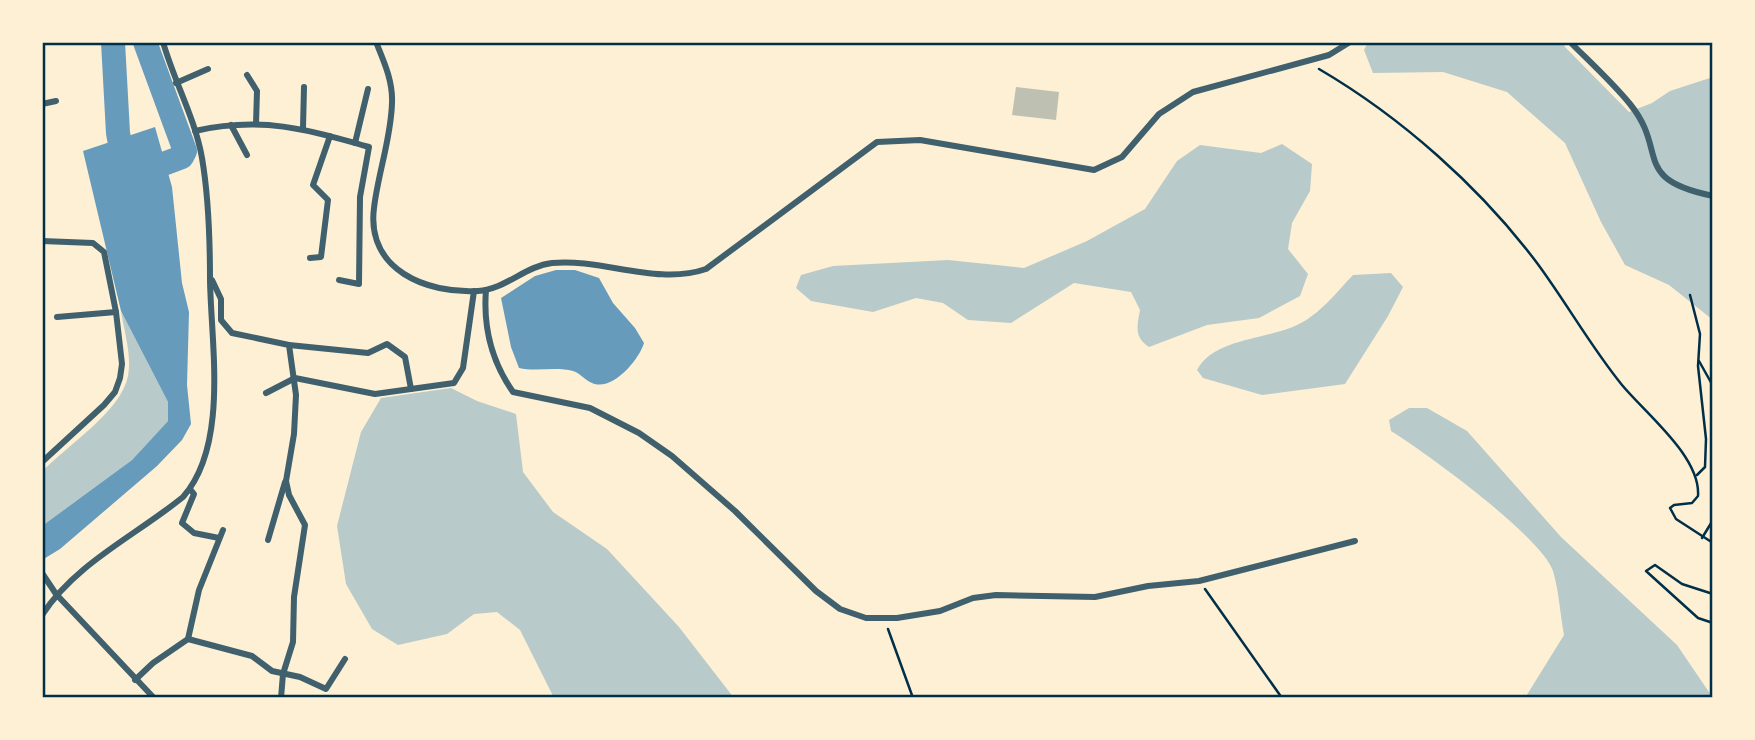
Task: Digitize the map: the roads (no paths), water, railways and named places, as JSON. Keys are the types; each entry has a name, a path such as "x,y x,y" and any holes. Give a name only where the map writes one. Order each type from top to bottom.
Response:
{"street":[{"path":"42,615 56,594 83,570 174,504 190,489 210,432 214,400 211,240 202,156 163,42"},
{"path":"376,42 388,73 392,100 374,209 376,234 389,261 401,275 430,286 474,291 486,290 552,263 674,274 706,269 855,155 877,142 920,140 1094,170 1122,157 1159,114 1193,92 1329,55 1350,42"},
{"path":"1570,42 1631,105 1643,126 1656,166 1667,180 1683,190 1713,196"},
{"path":"176,83 208,69"},
{"path":"247,75 257,91 256,124"},
{"path":"303,128 304,87"},
{"path":"355,143 368,89"},
{"path":"42,104 56,101"},
{"path":"195,131 256,124 303,128 369,147 360,197 359,284 339,280"},
{"path":"231,125 247,155"},
{"path":"310,258 321,257 328,200 313,185 330,136"},
{"path":"42,241 86,242 98,246 104,253 116,312 122,364 115,392 42,462"},
{"path":"210,279 221,299 221,320 232,333 289,345 368,353 387,344 405,357 411,389"},
{"path":"486,290 486,328 502,376 513,392 590,408 639,433 672,456 735,511 816,591 840,609 866,618 885,619 940,611 973,598 996,595 1095,597 1148,586 1199,581 1355,541"},
{"path":"266,393 295,378 375,394 454,383 460,377 474,291"},
{"path":"57,317 116,312"},
{"path":"268,540 286,481 294,434 295,378 289,345"},
{"path":"281,698 283,674 292,642 294,597 305,525 289,495 286,481"},
{"path":"190,489 194,494 193,501 182,523 194,533 219,538"},
{"path":"135,680 153,663 188,639 199,590 223,530"},
{"path":"42,573 56,594 149,696"},
{"path":"188,639 252,656 272,671 300,677 326,689 345,659"}],"water":[{"path":"155,127 172,187 182,283 189,312 187,385 191,424 182,440 157,466 60,549 42,560 42,526 132,460 168,421 168,402 121,311 83,151"},
{"path":"556,270 575,270 599,278 613,303 644,343 631,366 616,379 600,385 567,370 519,368 511,347 501,298 535,276"}],"waterway":[{"path":"113,42 118,133 125,170"},
{"path":"134,175 182,157 185,151 145,42"}]}
